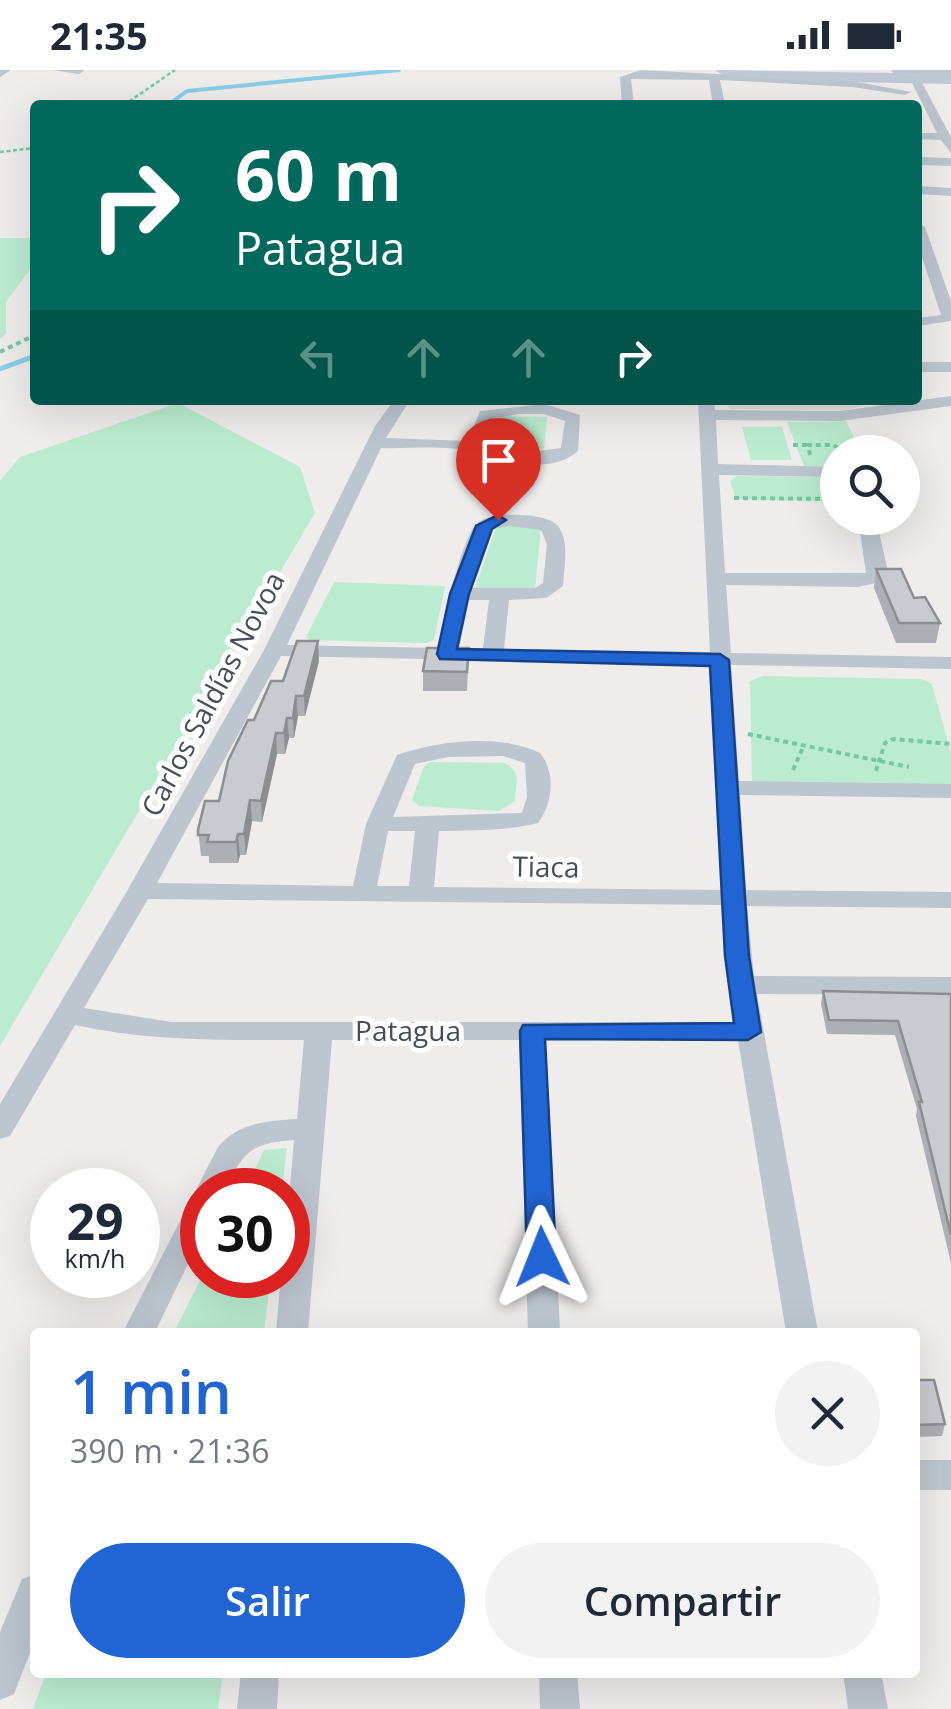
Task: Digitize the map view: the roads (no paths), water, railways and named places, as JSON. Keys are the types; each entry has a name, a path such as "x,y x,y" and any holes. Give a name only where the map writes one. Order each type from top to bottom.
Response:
{"main road":[{"path":"747,70 901,77"},
{"path":"719,74 951,75"}],"street":[{"path":"56,70 79,71"},
{"path":"66,86 79,71"},
{"path":"627,100 625,77 632,74 719,74 719,100"},
{"path":"901,77 915,100"},
{"path":"901,77 915,100"},
{"path":"922,110 951,150"},
{"path":"922,136 944,136"},
{"path":"922,161 951,162"},
{"path":"922,190 951,192"},
{"path":"922,244 949,316 946,320 922,322"},
{"path":"922,277 935,278"},
{"path":"922,367 951,368"},
{"path":"922,404 951,400"},
{"name":"Carlos Saldías Novoa","path":"0,1129 140,891 274,650 380,435 399,405"},
{"path":"801,1328 741,985 706,408 840,416 916,405"},
{"path":"502,410 550,410 574,419 569,450 560,457 484,453 477,437 486,415 502,410"},
{"path":"380,435 477,437"},
{"path":"709,469 820,472"},
{"path":"447,654 460,594 484,526 498,520 535,521 549,527 556,544 553,586 539,594 460,594"},
{"path":"715,579 873,578 878,572 870,535"},
{"path":"493,656 500,594"},
{"path":"274,650 950,667"},
{"path":"363,895 378,824 405,760 418,754 511,751 530,756 538,766 539,807 530,818 506,823 378,824"},
{"path":"727,788 951,791"},
{"path":"422,896 428,824"},
{"name":"Tiaca","path":"140,891 951,900"},
{"path":"741,985 951,986"},
{"name":"Patagua","path":"69,1014 148,1030 748,1032"},
{"path":"292,1328 320,1031"},
{"path":"532,1031 544,1328"},
{"path":"220,1168 241,1138 263,1132 310,1129"},
{"path":"141,1328 180,1249"},
{"path":"920,1476 951,1475"},
{"path":"0,1681 30,1604"},
{"path":"257,1709 260,1678"},
{"path":"558,1678 560,1709"},
{"path":"863,1678 868,1709"}],"waterway":[{"path":"175,100 187,91 399,70"},
{"path":"0,369 30,358"}]}
